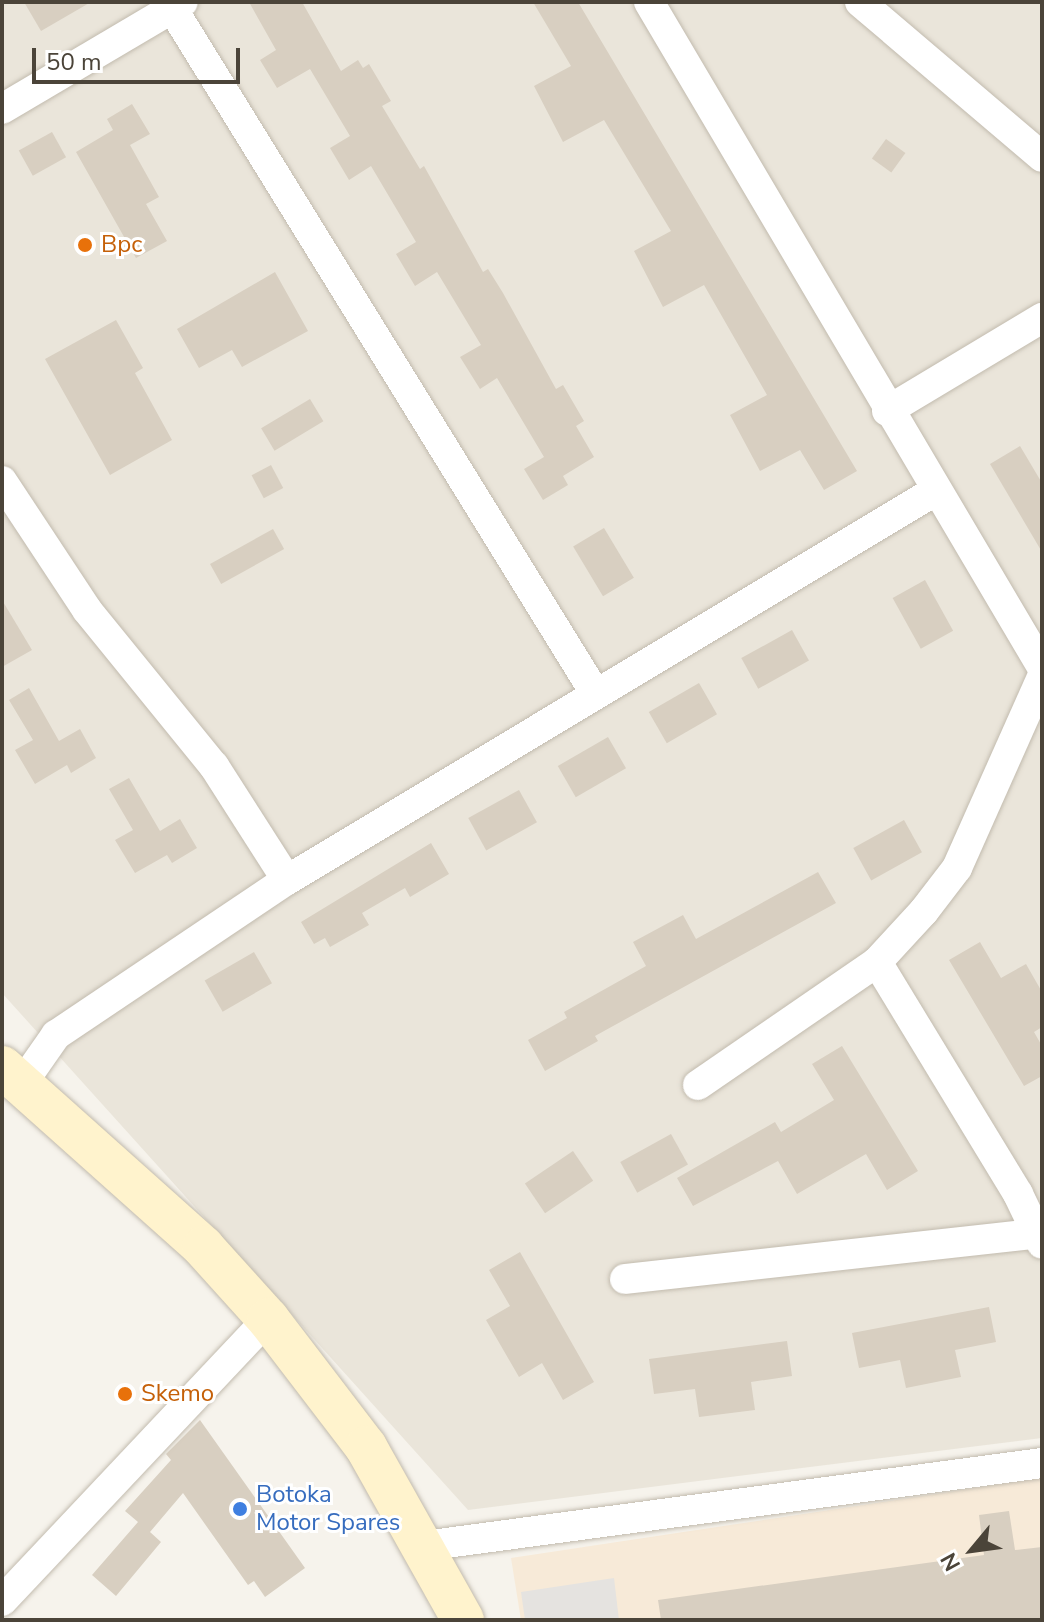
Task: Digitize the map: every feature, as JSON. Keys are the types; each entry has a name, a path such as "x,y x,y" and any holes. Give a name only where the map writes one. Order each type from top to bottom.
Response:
{"street":[{"path":"649,2 887,411 1042,667"},
{"path":"860,2 1042,157"},
{"path":"2,109 177,5 595,693"},
{"path":"887,411 1042,318"},
{"path":"2,481 87,610 214,766 287,880"},
{"path":"463,1620 366,1447 268,1319 203,1247 12,1076 56,1035 287,880 935,491"},
{"path":"698,1085 877,962 957,868 1042,677"},
{"path":"625,1279 1041,1238 877,962"},
{"path":"2,1601 268,1319"},
{"path":"424,1546 1042,1463"}],"shaded area":[{"path":"2,2 1042,2 1042,1438 468,1510 2,993"},
{"path":"1042,1478 1042,1620 521,1620 511,1558"},
{"path":"614,1578 619,1620 525,1620 521,1592"}],"building":[{"path":"24,2 91,2 41,31"},
{"path":"249,2 302,2 341,71 358,60 363,68 369,64 391,101 382,106 420,169 424,166 483,272 488,269 503,293 556,389 563,385 584,421 576,426 594,457 563,476 568,485 543,500 524,469 544,457 497,378 480,389 460,357 481,345 437,272 415,286 396,254 416,242 371,166 349,180 330,148 350,136 310,69 277,88 260,60 276,50"},
{"path":"533,2 578,2 857,471 824,490 800,450 760,471 730,415 767,395 704,285 663,307 634,251 671,231 604,120 563,142 534,86 571,66"},
{"path":"132,104 150,134 130,145 159,197 146,204 167,241 136,258 76,152 113,130 107,119"},
{"path":"52,132 66,157 33,176 19,150"},
{"path":"886,139 905,153 891,173 872,158"},
{"path":"275,272 308,331 242,367 232,350 199,368 177,329"},
{"path":"116,320 143,368 135,373 172,440 110,475 45,359"},
{"path":"310,399 323,421 275,451 261,428"},
{"path":"1020,446 1042,483 1042,552 990,464"},
{"path":"271,465 283,488 264,498 252,475"},
{"path":"604,528 634,578 603,596 573,547"},
{"path":"273,529 284,549 221,584 210,564"},
{"path":"925,580 953,631 921,649 893,598"},
{"path":"2,600 32,650 2,667"},
{"path":"792,630 809,661 758,689 741,658"},
{"path":"699,683 717,714 667,743 649,712"},
{"path":"29,688 59,741 80,729 96,758 71,773 67,765 35,784 15,750 33,740 9,700"},
{"path":"608,737 626,768 576,797 558,766"},
{"path":"129,778 160,831 180,819 197,848 172,863 167,855 135,873 115,840 133,830 109,789"},
{"path":"519,790 537,822 486,850 468,818"},
{"path":"904,820 922,852 871,880 853,848"},
{"path":"431,843 449,874 410,897 405,888 362,913 369,925 330,947 325,938 314,944 301,922"},
{"path":"818,872 836,903 595,1036 598,1041 545,1071 528,1040 567,1018 564,1012 646,966 633,942 683,915 696,939"},
{"path":"980,942 1001,978 1026,964 1042,992 1042,1027 1034,1032 1042,1046 1042,1076 1024,1086 949,960"},
{"path":"254,952 272,983 223,1012 205,980"},
{"path":"842,1046 918,1171 887,1190 866,1154 797,1194 778,1161 693,1206 677,1178 775,1122 781,1132 834,1100 812,1064"},
{"path":"671,1134 688,1165 637,1193 620,1162"},
{"path":"573,1151 593,1181 545,1213 525,1183"},
{"path":"520,1252 594,1382 563,1400 542,1363 519,1377 486,1320 510,1306 489,1270"},
{"path":"989,1307 996,1342 955,1350 961,1377 906,1388 900,1360 859,1368 852,1333"},
{"path":"787,1341 792,1376 751,1382 755,1410 699,1417 695,1389 654,1394 649,1359"},
{"path":"200,1420 305,1568 265,1597 254,1581 248,1585 183,1493 150,1532 161,1542 116,1596 92,1575 138,1522 125,1511 171,1460 166,1454"},
{"path":"1009,1511 1015,1550 1042,1547 1042,1620 661,1620 658,1600 984,1555 979,1515"}],"place":[{"name":"Bpc","path":"85,245"},
{"name":"Skemo","path":"125,1394"},
{"name":"Botoka Motor Spares","path":"240,1509"}]}
